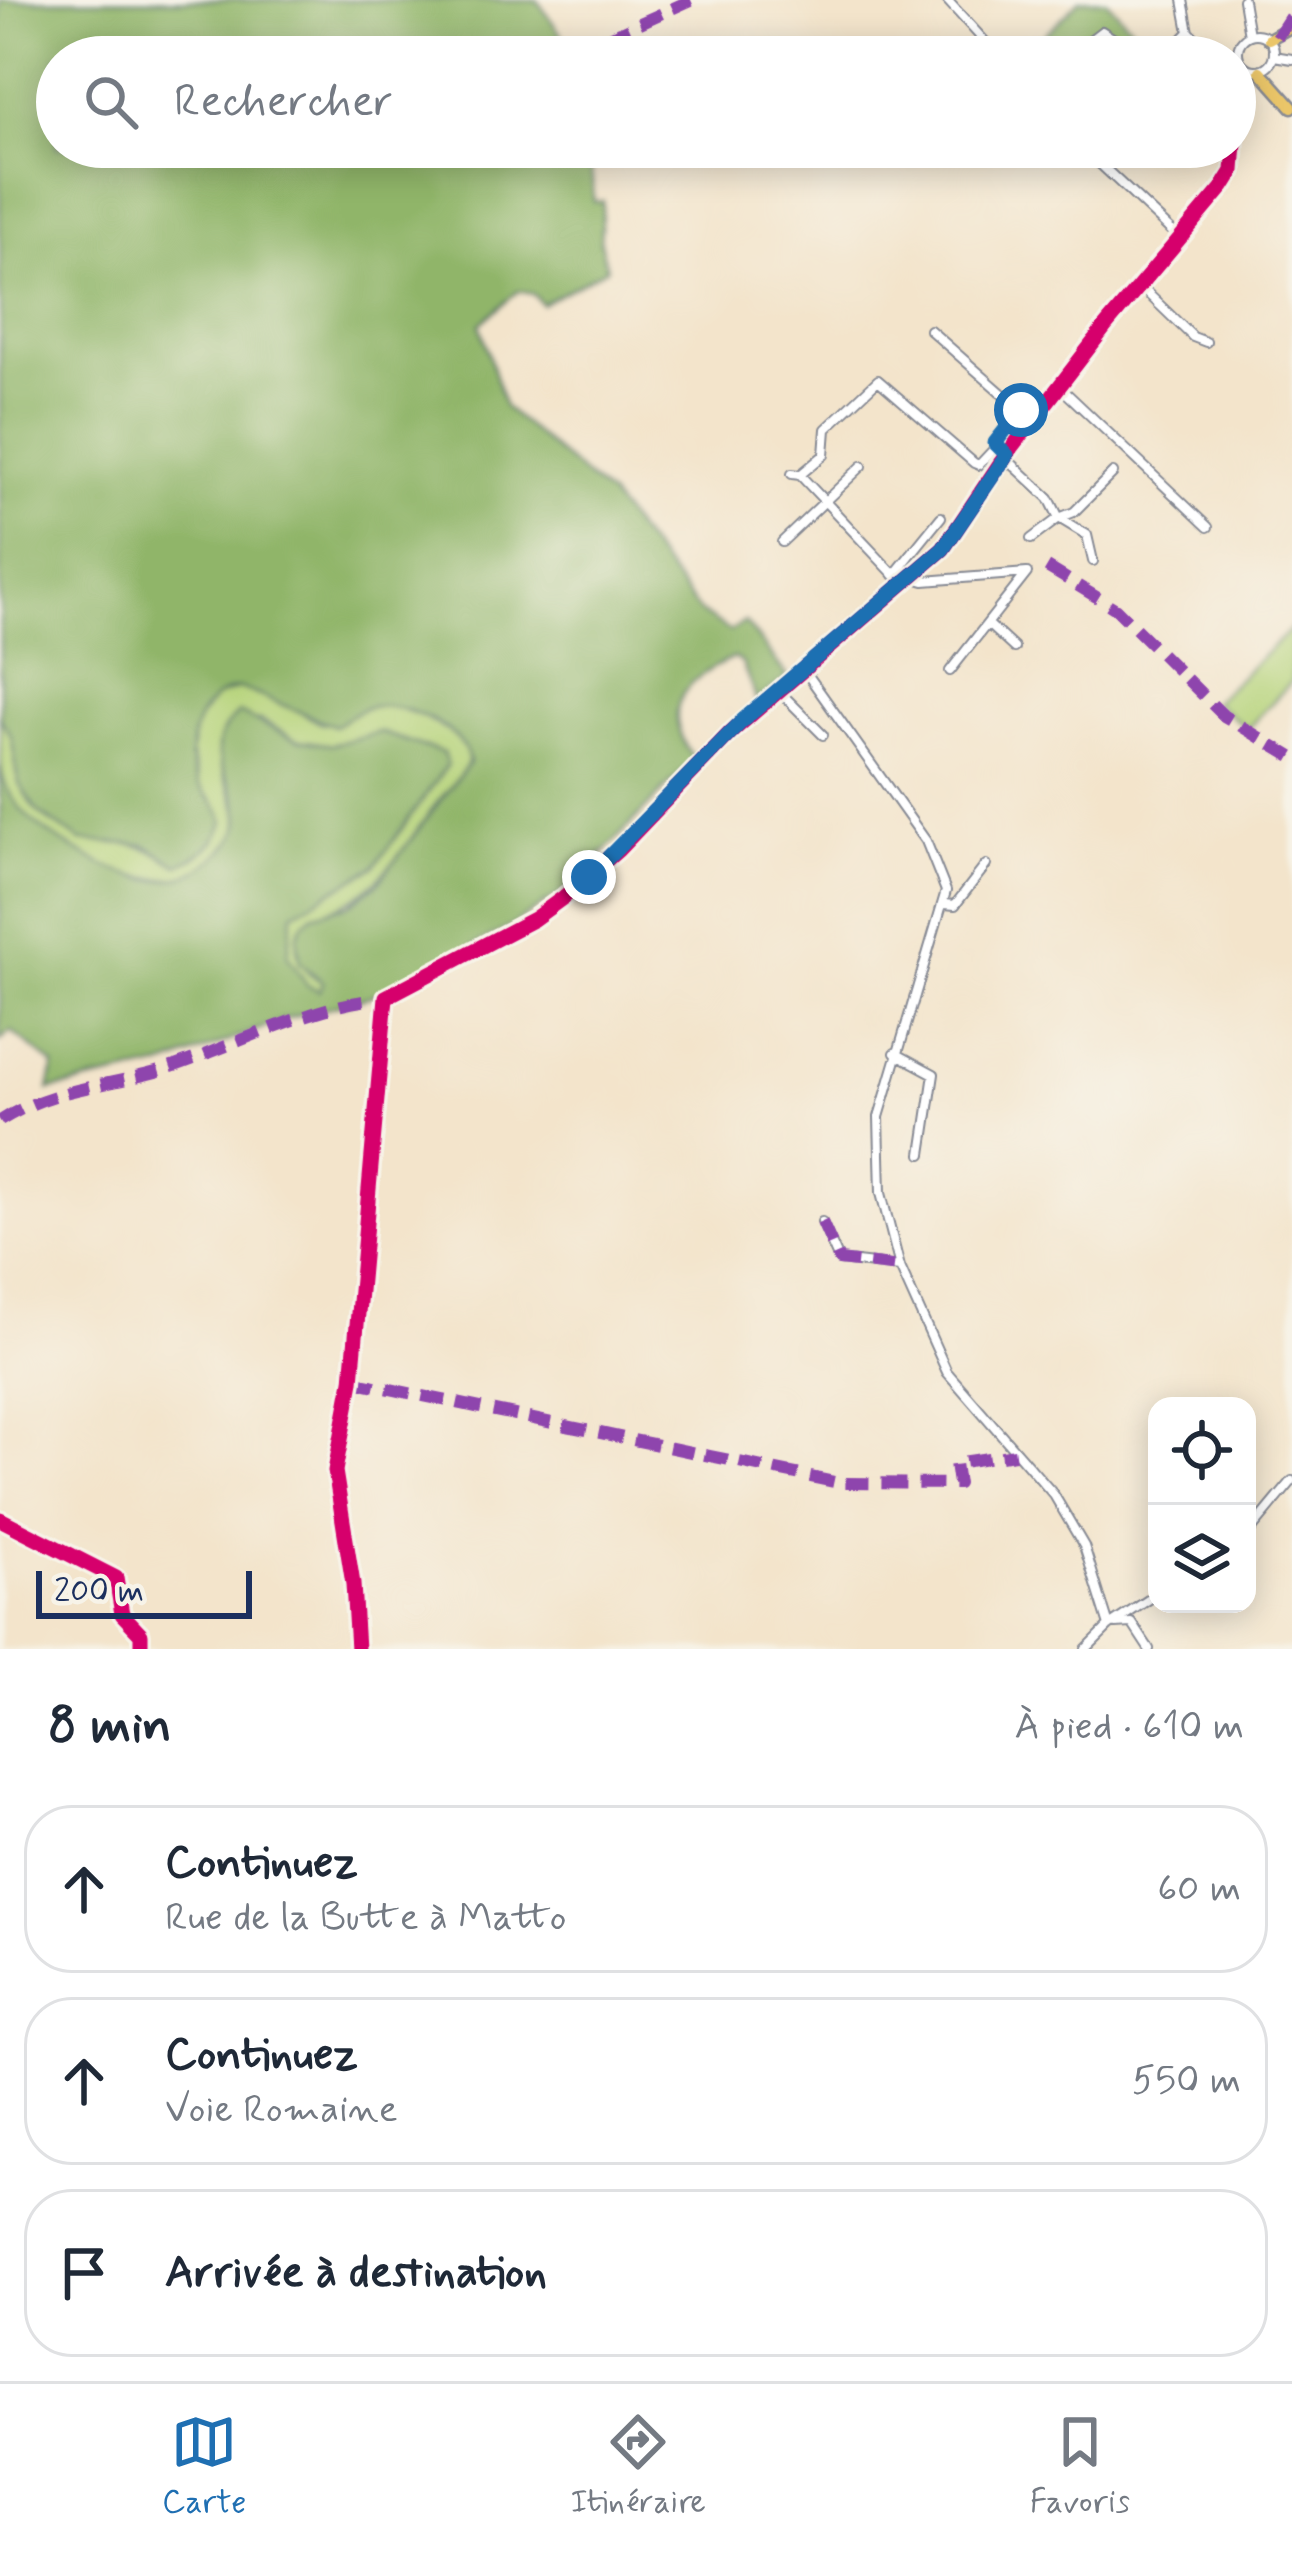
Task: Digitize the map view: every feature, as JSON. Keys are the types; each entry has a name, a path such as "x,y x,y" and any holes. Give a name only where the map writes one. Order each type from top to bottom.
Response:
{"highway":[{"path":"1269,39 1292,26"},
{"path":"1260,70 1292,107"}],"street":[{"path":"947,0 980,36"},
{"path":"1183,0 1193,36"},
{"path":"1243,0 1250,35 1255,36"},
{"path":"1185,36 1189,32"},
{"path":"1256,36 1269,39 1274,56"},
{"path":"1274,56 1292,59"},
{"path":"1256,69 1274,56"},
{"path":"1104,168 1179,238"},
{"path":"357,1649 352,1572 335,1471 354,1362 384,1000 564,897 779,691 951,538 1007,455 1233,168"},
{"path":"1140,286 1192,338 1206,342"},
{"path":"930,330 1021,410 995,448 979,465 974,463 878,380 826,429 824,455 796,475 894,575 924,581 1027,573 950,670"},
{"path":"1060,387 1208,527"},
{"path":"995,448 1049,498 1059,518 1088,535 1093,561"},
{"path":"782,542 862,466"},
{"path":"1031,539 1074,512 1113,473"},
{"path":"894,575 940,517"},
{"path":"988,625 1014,648"},
{"path":"805,671 938,860 945,904 884,1090 878,1147 880,1193 900,1267 947,1372 1054,1495 1084,1546 1108,1626"},
{"path":"779,691 823,735"},
{"path":"945,904 955,905 986,865"},
{"path":"896,1053 934,1074 922,1154"},
{"path":"822,1222 839,1260 900,1267"},
{"path":"1256,1524 1292,1481"},
{"path":"0,1519 116,1579 122,1614 141,1634 141,1649"},
{"path":"1086,1649 1108,1626 1148,1600"},
{"path":"1108,1626 1132,1623 1149,1649"}],"green space":[{"path":"0,0 537,0 562,36 36,36 36,168 591,168 594,202 603,201 600,243 607,268 542,304 533,294 518,291 480,324 504,407 610,497 700,612 730,631 745,622 788,677 757,701 742,663 734,658 689,686 677,711 683,741 694,759 569,888 510,927 379,994 285,1019 165,1066 49,1090 54,1065 11,1031 0,1041 0,766 14,801 51,835 122,873 162,880 201,868 224,849 237,830 239,813 218,750 226,726 239,713 297,740 331,745 379,732 443,753 447,765 374,867 293,913 288,956 307,985 320,991 323,982 300,963 297,937 302,925 312,915 351,904 378,883 469,763 457,738 415,712 369,707 335,726 240,688 226,692 204,710 192,737 191,753 197,782 224,822 206,849 178,865 145,845 81,841 38,812 19,784 11,736 0,717"},
{"path":"1080,0 1106,0 1140,36 1043,36"},
{"path":"1292,628 1292,681 1247,729 1214,702"},
{"path":"240,688 269,695 322,724 364,708 396,708 437,724 468,749 463,774 385,872 354,898 312,915 297,951 310,975 323,982 320,991 307,985 287,955 293,913 374,867 447,766 443,753 379,732 331,745 297,740 261,720 227,724 221,760 238,812 236,837 214,864 184,877 149,878 111,870 75,854 43,833 18,808 3,782 0,717 12,739 24,790 38,812 70,832 137,845 168,860 199,787 191,755 194,725 215,697"}],"marked path":[{"path":"612,36 691,0"},
{"path":"1277,37 1292,14"},
{"path":"1047,567 1116,609 1224,716 1292,757"},
{"path":"0,1121 38,1102 156,1072 333,1007 384,1000"},
{"path":"822,1222 839,1260 900,1267"},
{"path":"352,1381 839,1483 958,1484 955,1463 1015,1454"}],"cycle path":[{"path":"357,1649 353,1584 335,1471 352,1381 386,997 534,919 564,897 618,850 730,733 943,549 1001,462 1105,327 1223,187 1233,168"},
{"path":"0,1519 116,1578 122,1614 141,1634 141,1649"}],"route":[{"path":"589,877 743,720 943,549 1007,455 995,443 1021,410"}]}
